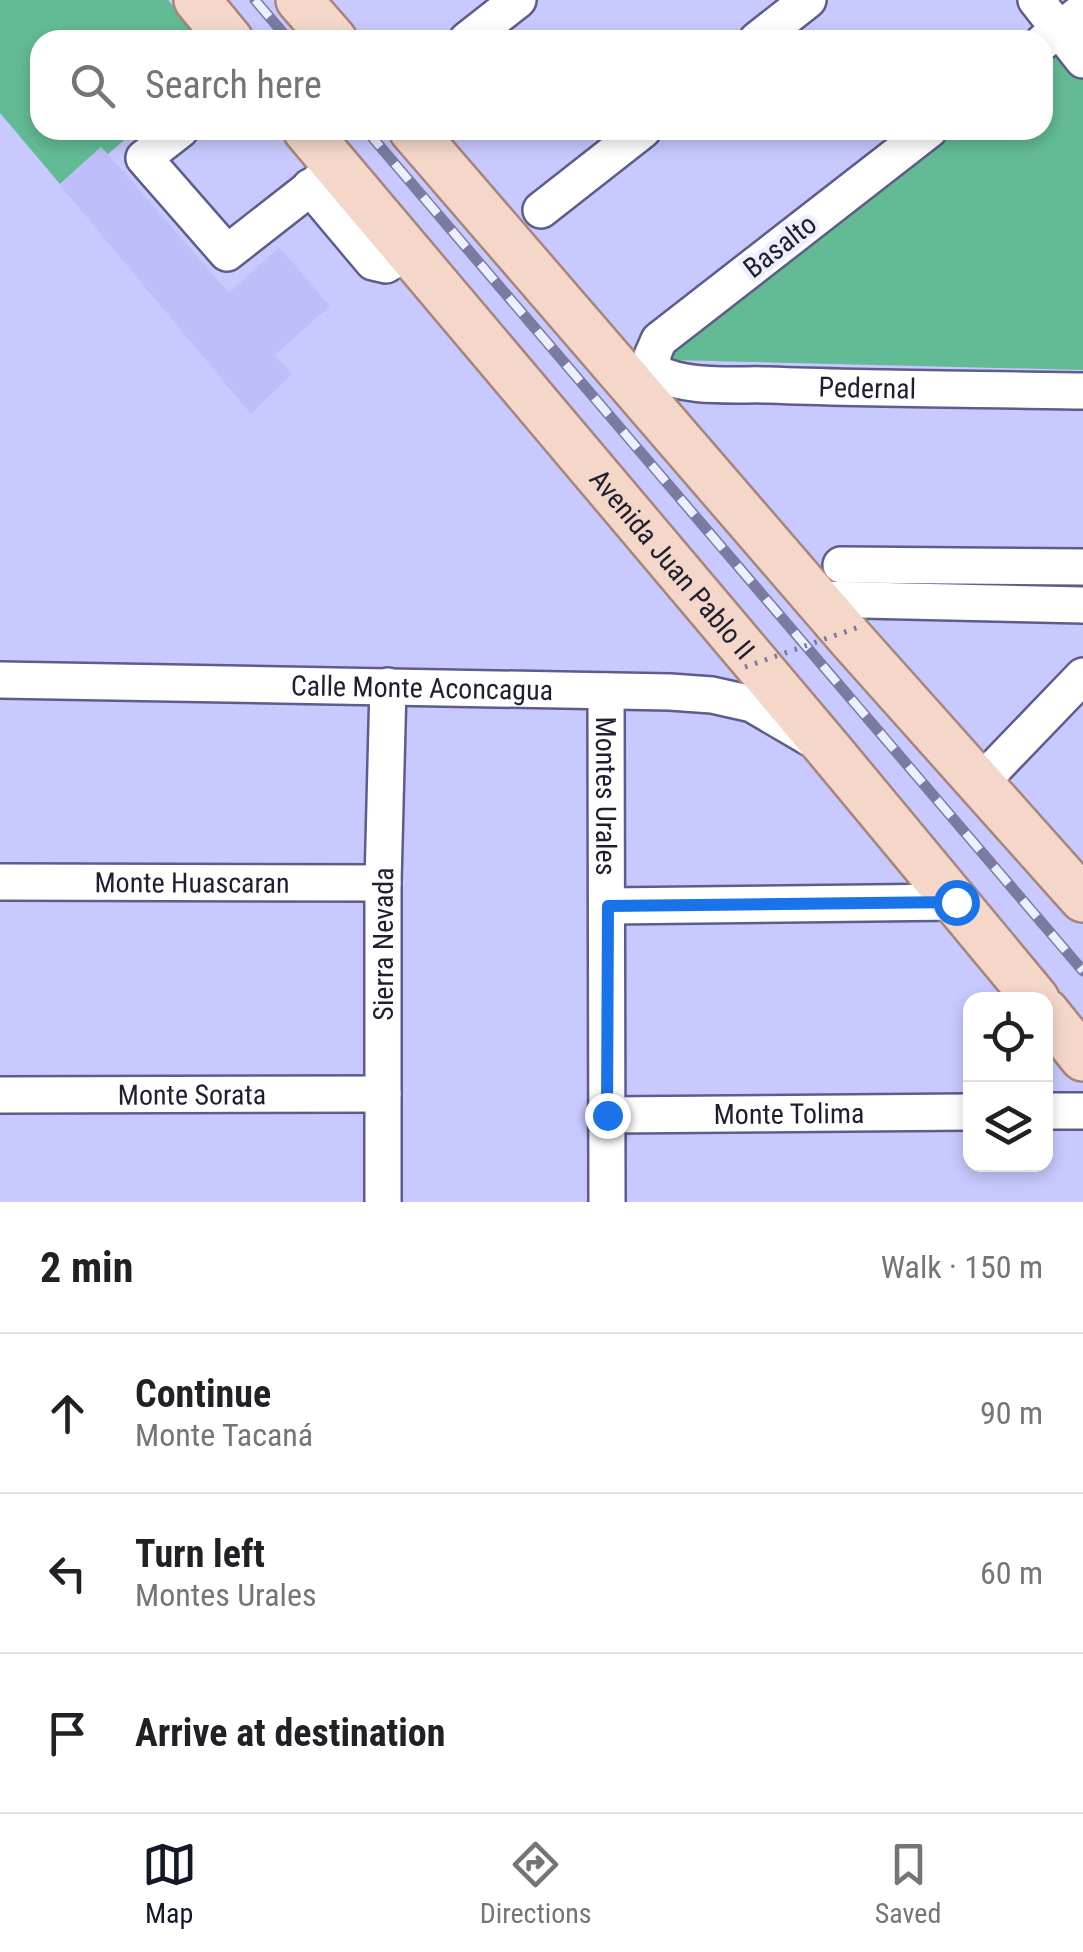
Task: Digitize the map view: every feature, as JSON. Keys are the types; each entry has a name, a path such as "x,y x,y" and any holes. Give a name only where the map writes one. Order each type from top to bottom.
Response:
{"main road":[{"path":"196,0 222,30"},
{"path":"300,0 326,30"},
{"name":"Avenida Juan Pablo II","path":"310,140 324,177 408,251 1029,992"},
{"path":"421,140 829,582 851,639 1083,899"},
{"path":"1053,1021 1083,1058"}],"street":[{"path":"479,30 518,0"},
{"path":"770,30 808,0"},
{"path":"1036,0 1062,27 1083,60"},
{"path":"167,140 144,158 227,253 324,177"},
{"path":"541,210 630,140"},
{"name":"Basalto","path":"655,372 652,356 658,340 916,140"},
{"name":"Pedernal","path":"655,372 688,382 1083,391"},
{"path":"829,582 1083,566"},
{"path":"829,582 1083,605"},
{"path":"981,782 1083,676"},
{"name":"Calle Monte Aconcagua","path":"0,680 670,692 752,704 832,752"},
{"name":"Sierra Nevada","path":"384,1202 383,884 388,686"},
{"name":"Montes Urales","path":"606,691 607,1202"},
{"name":"Monte Huascaran","path":"0,882 383,884"},
{"path":"608,906 956,902"},
{"name":"Monte Sorata","path":"0,1095 383,1094"},
{"path":"1053,1111 1083,1111"},
{"name":"Monte Tolima","path":"607,1115 963,1112"}],"path":[{"path":"745,668 862,626"}],"shaded area":[{"path":"102,147 229,293 279,247 330,306 275,355 292,374 251,414 60,185"}],"green space":[{"path":"0,0 168,0 193,30 30,30 30,140 124,140 108,154 101,147 60,184 0,113"},
{"path":"1059,47 1083,79 1083,370 671,360 665,349 938,140 1053,140 1053,52"}],"railway":[{"path":"255,0 280,30"},
{"path":"375,140 1083,971"}],"route":[{"path":"607,1115 608,906 956,902"}]}
